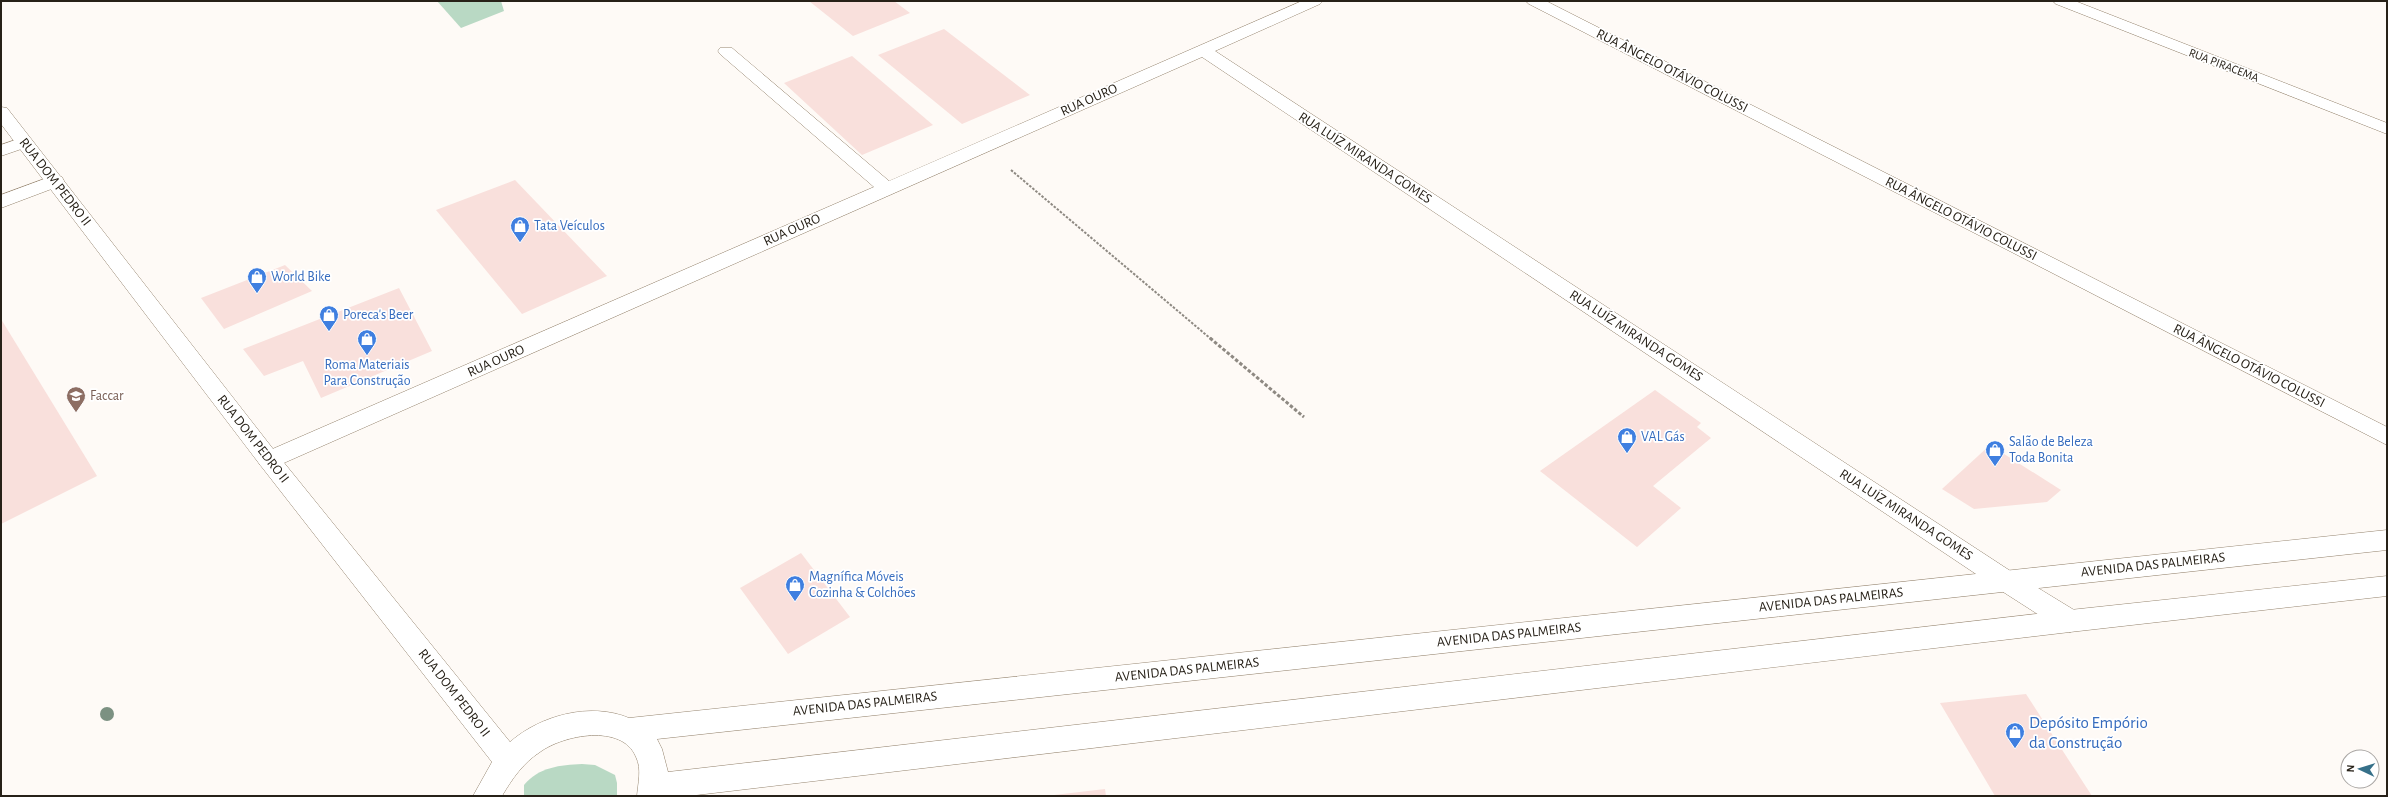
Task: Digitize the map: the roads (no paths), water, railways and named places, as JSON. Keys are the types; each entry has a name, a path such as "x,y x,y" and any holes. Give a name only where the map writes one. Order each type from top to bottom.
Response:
{"street":[{"name":"RUA OURO","path":"270,460 1315,1"},
{"name":"RUA ÂNGELO OTÁVIO COLUSSI","path":"1534,1 2387,437"},
{"name":"RUA PIRACEMA","path":"2061,1 2387,129"},
{"name":"RUA LUÍZ MIRANDA GOMES","path":"1203,50 2006,581 2070,621"},
{"path":"726,51 887,189"},
{"name":"RUA DOM PEDRO II","path":"1,112 270,460 509,762"},
{"path":"1,151 24,142"},
{"path":"1,202 55,181"},
{"name":"AVENIDA DAS PALMEIRAS","path":"630,730 2387,540"},
{"path":"487,796 498,773 531,742 566,726 601,722 630,730 650,750 656,779 652,792 2070,621 2387,586"}],"place":[{"name":"Tata Veículos","path":"520,243"},
{"name":"World Bike","path":"257,294"},
{"name":"Poreca's Beer","path":"329,332"},
{"name":"Roma Materiais Para Construção","path":"367,356"},
{"name":"Faccar","path":"76,413"},
{"name":"VAL Gás","path":"1627,454"},
{"name":"Salão de Beleza Toda Bonita","path":"1995,467"},
{"name":"Magnífica Móveis Cozinha & Colchões","path":"795,602"},
{"name":"Depósito Empório da Construção","path":"2015,749"}]}
